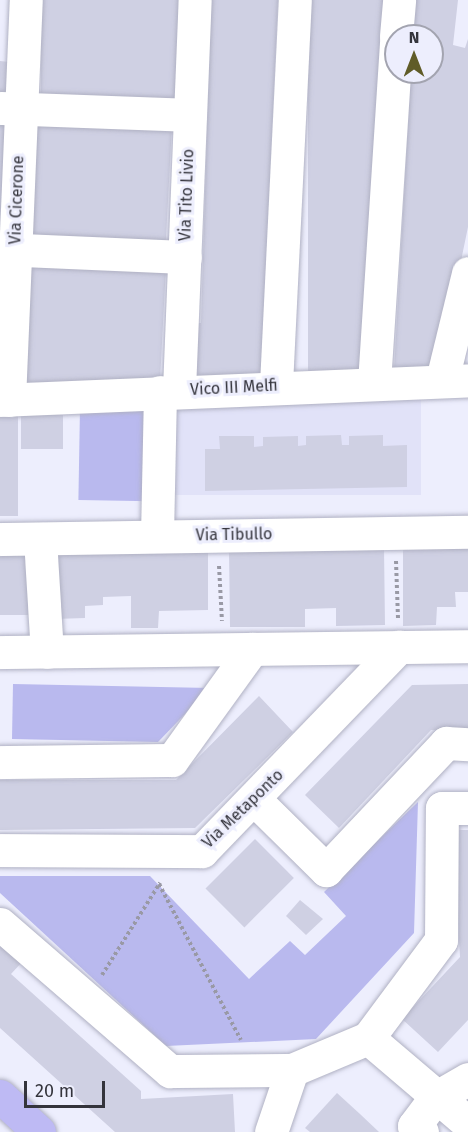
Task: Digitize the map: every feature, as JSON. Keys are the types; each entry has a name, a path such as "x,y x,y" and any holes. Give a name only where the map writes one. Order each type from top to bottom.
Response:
{"main road":[{"path":"4,1109 39,1132"}],"street":[{"name":"Via Cicerone","path":"5,400 10,108 26,0"},
{"name":"Via Tito Livio","path":"157,536 170,391 186,257 195,0"},
{"path":"276,385 295,0"},
{"path":"397,24 399,0"},
{"path":"374,383 393,84"},
{"path":"10,108 190,115"},
{"path":"8,250 186,257"},
{"path":"455,380 468,273"},
{"name":"Vico III Melfi","path":"5,400 276,385 455,380"},
{"name":"Via Tibullo","path":"0,539 468,532"},
{"path":"40,539 47,652"},
{"path":"0,652 468,646"},
{"name":"Via Metaponto","path":"0,850 202,851 255,800 399,647"},
{"path":"0,762 172,760 237,649"},
{"path":"255,800 326,870 446,743 468,744"},
{"path":"0,924 170,1071 292,1070 368,1038 441,940 442,808 468,808"},
{"path":"368,1038 435,1098 468,1123"},
{"path":"271,1132 292,1070"},
{"path":"422,1132 414,1126 435,1098 468,1079"}],"path":[{"path":"395,533 399,647"},
{"path":"218,535 237,649"},
{"path":"87,999 180,851"},
{"path":"159,884 257,1070"}],"shaded area":[{"path":"172,398 421,398 421,495 172,495"},
{"path":"80,408 152,409 150,501 78,500"},
{"path":"13,684 210,688 158,742 12,739"},
{"path":"418,802 414,933 316,1039 166,1046 0,893 0,876 150,876 249,979 290,941 305,955 346,916 324,892"}],"building":[{"path":"41,0 178,0 178,99 41,99"},
{"path":"211,0 278,0 261,374 189,380 194,323 201,323"},
{"path":"308,0 388,0 388,24 384,24 384,84 388,84 388,372 308,372"},
{"path":"415,0 458,0 453,45 465,48 468,39 468,227 443,348 433,369 394,371 410,84 444,84 444,24 414,24"},
{"path":"0,61 9,62 7,95 0,95"},
{"path":"0,120 7,120 0,225"},
{"path":"36,121 172,128 166,246 30,239"},
{"path":"30,263 166,270 160,389 24,382"},
{"path":"21,415 63,415 63,449 21,449"},
{"path":"0,416 18,416 18,516 0,516"},
{"path":"341,435 342,445 349,445 349,436 383,435 383,446 407,445 407,487 205,491 205,449 220,449 219,436 254,436 254,447 263,446 263,437 298,436 298,446 306,445 306,436"},
{"path":"403,546 468,546 468,592 455,592 456,607 437,607 436,625 403,626"},
{"path":"384,548 385,625 336,626 336,608 305,609 305,627 230,627 229,550"},
{"path":"53,551 208,551 208,610 159,611 158,628 131,628 131,596 103,597 103,605 85,606 85,618 55,619"},
{"path":"0,555 31,555 31,615 0,615"},
{"path":"468,684 468,731 431,730 339,828 305,795 412,685"},
{"path":"259,696 293,732 195,828 0,830 0,780 176,780"},
{"path":"453,830 468,830 468,1020 438,1052 402,1019 460,957"},
{"path":"255,839 294,878 244,927 206,888"},
{"path":"300,900 323,919 306,935 286,916"},
{"path":"0,940 23,961 11,974 141,1091 141,1099 233,1094 235,1132 115,1132 0,1028"},
{"path":"337,1093 379,1132 310,1132 305,1128"}]}
